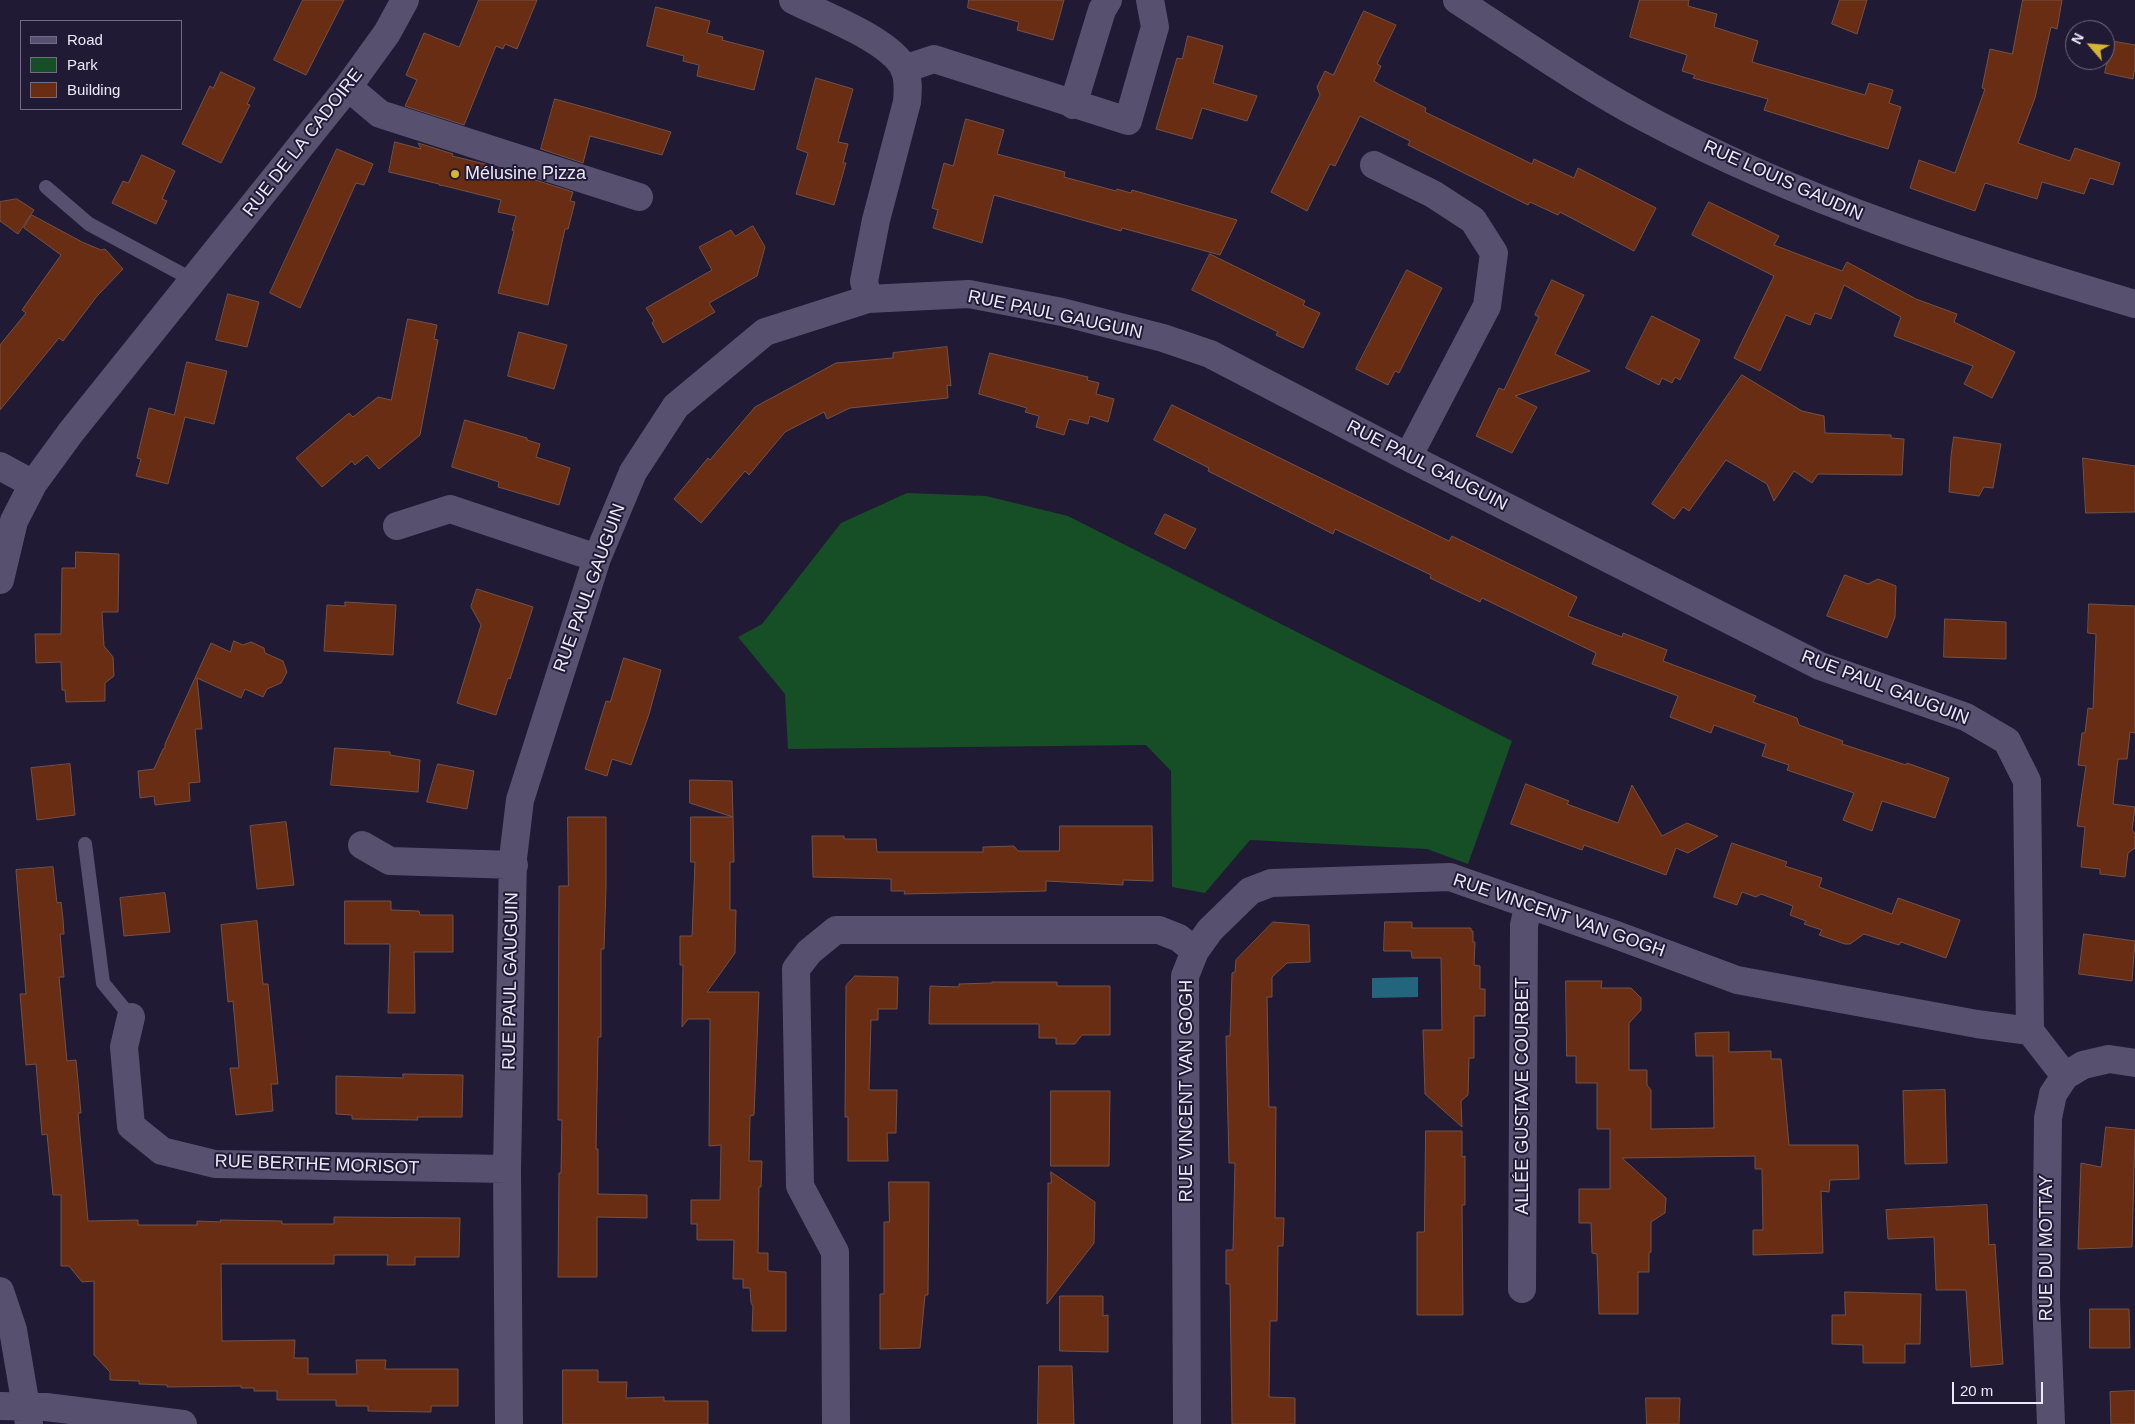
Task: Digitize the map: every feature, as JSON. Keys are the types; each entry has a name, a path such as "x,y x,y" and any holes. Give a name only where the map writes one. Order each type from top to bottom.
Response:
{"street":[{"name":"RUE DE LA CADOIRE","path":"0,580 7,530 33,484 71,432 348,87 387,33 405,0"},
{"path":"793,0 876,41 894,54 904,69 909,86 907,102 875,228 864,281 868,299"},
{"path":"1073,105 1102,10 1108,0"},
{"path":"904,69 934,60 1128,121 1155,27 1150,0"},
{"name":"RUE LOUIS GAUDIN","path":"1457,0 1559,66 1649,120 1754,170 1860,215 1991,261 2135,304"},
{"path":"348,87 380,114 639,197"},
{"path":"1374,166 1434,194 1473,220 1494,253 1487,306 1408,458"},
{"name":"RUE PAUL GAUGUIN","path":"508,1424 507,1169 514,865 520,800 597,558 633,472 676,406 765,332 868,299 969,294 1062,312 1163,338 1210,354 1408,458 1820,666 1966,717 2007,741 2027,781 2030,1031"},
{"path":"0,466 33,484"},
{"path":"397,526 450,509 597,558"},
{"path":"362,845 390,862 514,865"},
{"name":"RUE VINCENT VAN GOGH","path":"1187,1424 1185,976 1195,951 1210,930 1250,891 1271,883 1450,877 1737,980 1977,1024 2030,1031"},
{"name":"ALLÉE GUSTAVE COURBET","path":"1522,1289 1524,925 1529,904"},
{"path":"836,1424 836,1252 800,1186 796,969 809,952 836,930 1159,930 1179,938 1195,951"},
{"name":"RUE BERTHE MORISOT","path":"131,1017 124,1047 131,1126 162,1151 215,1164 507,1169"},
{"path":"2030,1031 2065,1076 2083,1064 2109,1059 2135,1063"},
{"name":"RUE DU MOTTAY","path":"2051,1424 2046,1298 2048,1118 2053,1094 2065,1076"},
{"path":"0,1291 13,1330 18,1412 46,1407 179,1424"}],"lane":[{"path":"46,187 89,224 193,280"},
{"name":"RUE BERTHE MORISOT","path":"85,844 103,983 131,1017"}],"green space":[{"path":"907,493 986,496 1068,516 1512,741 1468,864 1427,849 1250,840 1205,893 1172,887 1171,771 1146,745 788,749 785,694 738,637 762,624 841,523"}],"water":[{"path":"1418,977 1418,997 1372,998 1372,978"}],"building":[{"path":"303,0 344,0 306,75 274,60"},
{"path":"479,0 537,0 517,49 505,44 503,49 496,46 464,125 405,106 417,80 406,75 424,33 459,47"},
{"path":"969,0 1064,0 1053,40 1017,30 1019,22 968,8"},
{"path":"1640,0 1689,0 1688,6 1717,14 1714,27 1758,41 1752,62 1865,95 1869,83 1893,90 1889,103 1901,107 1888,149 1764,110 1768,99 1693,78 1695,75 1682,71 1687,55 1630,37"},
{"path":"1840,0 1867,0 1857,34 1832,24"},
{"path":"2023,0 2062,0 2057,29 2051,27 2035,98 2018,143 2070,161 2075,148 2120,163 2113,185 2090,178 2084,194 2042,182 2037,199 1985,183 1975,211 1910,188 1919,160 1955,173 1985,89 1982,88 1990,49 2012,54"},
{"path":"656,7 710,21 707,33 723,37 722,40 764,51 754,90 697,76 699,65 683,61 684,56 647,46"},
{"path":"1364,11 1396,25 1377,64 1381,66 1374,81 1426,108 1425,112 1532,164 1534,159 1574,178 1578,168 1656,208 1634,251 1560,212 1558,215 1530,202 1528,205 1408,145 1410,141 1360,116 1335,166 1330,164 1307,211 1271,192 1320,95 1317,87 1325,71 1333,75"},
{"path":"1188,36 1223,46 1213,83 1257,96 1247,121 1202,108 1192,139 1156,129 1177,58 1182,59"},
{"path":"2115,42 2135,45 2133,79 2105,73 2106,70 2115,70"},
{"path":"221,72 255,88 247,104 250,105 221,163 182,144 210,86 213,88"},
{"path":"816,78 853,89 838,142 848,144 843,163 846,163 834,205 796,194 808,153 797,149"},
{"path":"555,99 671,132 662,155 590,136 583,163 541,149"},
{"path":"966,119 1004,130 997,154 1065,172 1064,177 1116,191 1117,189 1131,193 1132,190 1237,220 1220,255 1122,228 1121,231 994,195 982,243 933,228 938,210 932,208 944,163 953,166"},
{"path":"395,142 421,149 418,143 453,154 452,156 485,164 573,192 570,201 575,202 568,229 565,229 548,305 498,293 516,216 498,212 501,200 389,172"},
{"path":"337,149 373,164 364,185 356,183 300,308 270,293"},
{"path":"142,155 175,171 162,199 167,201 156,224 112,203 123,181 128,183"},
{"path":"17,199 34,210 18,234 0,221 0,202"},
{"path":"1709,202 1779,236 1774,245 1842,271 1847,262 1916,299 1957,314 1954,322 2015,352 1992,398 1964,384 1973,366 1894,336 1901,317 1844,285 1831,319 1815,313 1810,325 1786,315 1760,371 1734,358 1774,276 1692,235"},
{"path":"32,215 82,242 101,250 105,249 123,269 97,296 63,341 59,338 0,410 0,345 26,313 22,310 61,255 24,228"},
{"path":"753,226 765,247 757,276 709,303 715,312 663,343 652,323 654,321 646,308 712,270 699,247 731,230 735,236"},
{"path":"1210,254 1305,301 1303,305 1320,313 1303,348 1276,335 1278,332 1192,290"},
{"path":"1407,270 1442,288 1399,373 1395,371 1388,385 1356,369"},
{"path":"1552,280 1584,295 1555,354 1590,371 1515,396 1537,407 1512,453 1476,436 1499,388 1504,390 1539,317 1535,315"},
{"path":"228,294 259,302 247,347 216,340"},
{"path":"1652,316 1700,340 1680,380 1675,377 1672,383 1662,378 1659,385 1626,368"},
{"path":"408,319 437,325 434,339 438,340 420,435 379,469 367,455 355,465 352,461 322,487 296,458 349,413 353,417 378,397 391,400"},
{"path":"519,332 567,345 554,389 508,376"},
{"path":"947,347 951,386 947,385 948,398 850,408 827,419 824,412 785,432 749,475 745,471 701,523 674,499 708,458 710,460 755,407 836,363 893,358 893,353"},
{"path":"990,353 1088,377 1087,380 1099,383 1096,394 1114,399 1108,422 1090,416 1088,424 1069,419 1064,435 1036,427 1039,416 1025,412 1027,408 979,394"},
{"path":"187,362 227,371 214,424 185,417 168,484 136,476 141,459 137,458 149,408 174,415"},
{"path":"1742,375 1802,411 1824,416 1825,433 1891,435 1891,438 1904,439 1902,475 1818,474 1812,483 1794,471 1774,501 1767,484 1726,460 1689,511 1683,507 1674,519 1652,504"},
{"path":"1172,405 1449,541 1452,536 1577,597 1568,616 1622,637 1623,633 1667,650 1663,661 1756,696 1753,702 1797,718 1799,725 1843,741 1842,744 1906,765 1907,763 1949,778 1935,818 1882,801 1872,831 1843,820 1854,793 1787,770 1789,765 1762,756 1766,744 1714,725 1711,733 1670,717 1678,696 1592,664 1596,653 1482,598 1480,602 1430,578 1431,575 1335,529 1333,534 1208,471 1209,468 1154,440"},
{"path":"465,420 527,438 527,440 540,444 536,457 570,468 559,505 498,487 499,482 452,467"},
{"path":"1954,437 2001,444 1993,488 1984,487 1979,496 1949,492"},
{"path":"2083,458 2135,466 2135,512 2086,513"},
{"path":"1165,514 1196,529 1185,549 1155,534"},
{"path":"76,552 119,554 118,612 102,612 104,646 113,657 114,676 105,683 105,701 66,702 65,690 62,690 61,662 36,663 35,634 61,634 62,568 75,568"},
{"path":"1845,575 1868,584 1878,579 1896,586 1895,617 1887,638 1827,616"},
{"path":"477,589 533,607 510,679 508,678 496,715 457,703 481,625 471,607"},
{"path":"345,602 396,605 393,655 324,651 327,605 345,606"},
{"path":"2089,604 2135,606 2135,733 2130,732 2127,759 2118,759 2113,804 2135,807 2132,830 2135,834 2135,848 2128,853 2125,877 2100,874 2100,869 2081,867 2085,827 2077,826 2086,766 2078,765 2082,733 2085,733 2088,708 2093,709 2096,634 2088,633"},
{"path":"1945,619 2006,622 2006,659 1944,657"},
{"path":"234,641 243,645 251,642 264,648 265,653 283,661 287,672 281,683 267,689 263,697 245,689 241,698 197,678 202,729 195,729 200,782 189,783 190,801 155,805 154,796 140,798 138,771 154,769 211,643 230,652"},
{"path":"624,658 661,670 649,714 631,765 612,759 607,776 585,769 606,701 610,702"},
{"path":"335,748 390,752 390,755 420,760 418,792 331,785"},
{"path":"70,764 75,815 37,820 31,768"},
{"path":"438,764 474,771 467,809 427,802"},
{"path":"690,780 732,781 733,817 690,803"},
{"path":"1526,784 1569,801 1567,804 1618,823 1632,785 1662,836 1687,823 1718,836 1688,853 1676,848 1666,875 1584,845 1582,850 1511,824"},
{"path":"568,817 606,817 604,949 601,949 601,1037 598,1037 596,1149 598,1149 598,1194 647,1195 647,1218 597,1217 597,1277 558,1277 559,1173 561,1173 562,1120 558,1120 559,886 568,886"},
{"path":"691,817 733,817 734,862 730,862 730,910 736,910 735,953 707,992 759,992 754,1115 750,1116 749,1161 762,1161 761,1187 759,1187 758,1253 768,1253 768,1271 786,1272 786,1331 752,1331 753,1306 750,1288 743,1288 743,1279 733,1279 734,1240 697,1240 697,1224 691,1224 691,1200 720,1200 721,1145 709,1146 710,1019 688,1019 682,1027 683,965 680,965 680,936 692,936 695,862 691,862"},
{"path":"286,822 294,885 257,889 250,826"},
{"path":"1060,826 1152,826 1153,881 1123,880 1123,885 1046,881 1046,891 904,894 905,891 891,891 891,879 813,877 812,836 876,839 877,852 983,852 983,847 1014,846 1018,851 1059,851"},
{"path":"1732,843 1787,862 1785,866 1822,878 1819,887 1892,914 1898,898 1960,920 1946,958 1901,942 1899,945 1864,934 1850,944 1845,944 1819,935 1822,930 1804,924 1806,921 1790,915 1793,906 1761,894 1756,897 1742,892 1737,905 1714,897"},
{"path":"53,867 57,903 61,902 63,919 64,934 60,934 64,977 59,977 67,1061 76,1060 81,1113 78,1113 88,1221 138,1220 138,1225 197,1225 197,1221 221,1222 220,1220 282,1221 282,1224 334,1224 334,1217 460,1218 459,1257 415,1257 415,1265 387,1265 388,1255 334,1255 334,1264 221,1264 222,1341 295,1340 294,1358 308,1358 308,1374 357,1374 356,1360 386,1360 385,1369 458,1369 458,1406 431,1406 431,1412 368,1411 368,1406 336,1406 336,1400 277,1400 277,1391 254,1391 254,1388 241,1388 241,1386 167,1387 167,1385 139,1384 139,1381 110,1380 110,1372 94,1355 94,1281 82,1282 69,1266 61,1266 61,1195 53,1195 47,1134 42,1135 36,1064 26,1065 20,994 26,994 16,870"},
{"path":"165,893 170,932 124,936 120,898"},
{"path":"345,901 391,901 391,910 419,911 420,915 453,915 453,952 414,952 415,1013 388,1013 390,944 345,944"},
{"path":"257,921 263,984 268,984 278,1084 271,1084 273,1111 236,1115 230,1068 239,1068 233,1001 228,1002 221,925"},
{"path":"1273,922 1309,925 1310,962 1287,963 1272,977 1272,997 1267,997 1269,1107 1276,1107 1275,1218 1284,1218 1283,1246 1278,1246 1277,1321 1270,1321 1269,1397 1295,1398 1295,1424 1232,1424 1230,1284 1226,1284 1226,1250 1233,1250 1235,1163 1229,1163 1226,1036 1230,1036 1232,973 1235,972 1236,960"},
{"path":"1385,922 1412,922 1412,928 1471,928 1471,931 1473,931 1473,942 1475,942 1474,965 1480,966 1480,989 1485,989 1485,1016 1474,1016 1474,1058 1469,1058 1468,1095 1461,1101 1462,1127 1425,1094 1423,1030 1442,1030 1441,958 1412,958 1411,951 1384,951"},
{"path":"2084,934 2135,941 2132,981 2079,974"},
{"path":"855,976 898,977 897,1009 878,1009 878,1020 871,1020 869,1090 897,1090 896,1133 887,1133 888,1161 848,1161 848,1117 845,1117 846,986"},
{"path":"1566,981 1602,981 1601,988 1631,988 1641,998 1641,1010 1629,1023 1629,1070 1647,1070 1647,1085 1651,1090 1651,1129 1714,1128 1713,1056 1696,1056 1695,1033 1729,1032 1729,1052 1771,1051 1771,1059 1781,1059 1789,1145 1858,1145 1859,1179 1830,1180 1829,1192 1821,1191 1823,1253 1753,1255 1753,1230 1763,1230 1762,1169 1755,1169 1755,1156 1622,1158 1666,1198 1665,1213 1651,1222 1649,1272 1638,1272 1638,1314 1599,1314 1597,1254 1592,1253 1591,1223 1579,1223 1579,1189 1610,1189 1610,1129 1597,1129 1597,1083 1576,1083 1576,1056 1567,1056"},
{"path":"1057,982 1057,986 1110,986 1110,1035 1082,1035 1075,1044 1056,1044 1056,1038 1039,1038 1039,1024 929,1024 930,986 959,987 959,984"},
{"path":"403,1074 463,1075 462,1117 417,1117 418,1120 352,1119 352,1115 336,1114 336,1076 403,1078"},
{"path":"1945,1090 1947,1163 1905,1164 1903,1091"},
{"path":"1051,1091 1110,1091 1109,1166 1051,1166"},
{"path":"2106,1127 2135,1130 2132,1247 2078,1249 2081,1163 2101,1167"},
{"path":"1426,1131 1462,1131 1462,1157 1465,1156 1465,1205 1462,1205 1463,1315 1417,1315 1417,1232 1424,1232"},
{"path":"1051,1172 1095,1202 1094,1243 1047,1304 1048,1183 1051,1183"},
{"path":"889,1182 929,1182 928,1295 925,1295 920,1348 880,1349 880,1294 884,1294 884,1222 889,1222"},
{"path":"1987,1205 1989,1245 1995,1244 2003,1364 1971,1367 1966,1290 1936,1290 1934,1237 1888,1239 1886,1210"},
{"path":"1845,1292 1921,1294 1920,1344 1905,1344 1905,1363 1863,1363 1863,1345 1832,1344 1832,1315 1845,1315"},
{"path":"1060,1296 1103,1296 1103,1316 1108,1315 1108,1352 1060,1351"},
{"path":"2090,1309 2129,1309 2130,1348 2090,1348"},
{"path":"1039,1366 1072,1366 1074,1424 1038,1424"},
{"path":"563,1370 598,1370 598,1382 627,1382 626,1398 664,1397 664,1401 708,1401 708,1424 563,1424"},
{"path":"2135,1391 2135,1424 2111,1424 2110,1392"},
{"path":"1646,1398 1680,1398 1679,1424 1647,1424"}],"place":[{"name":"Mélusine Pizza","path":"455,174"}]}
